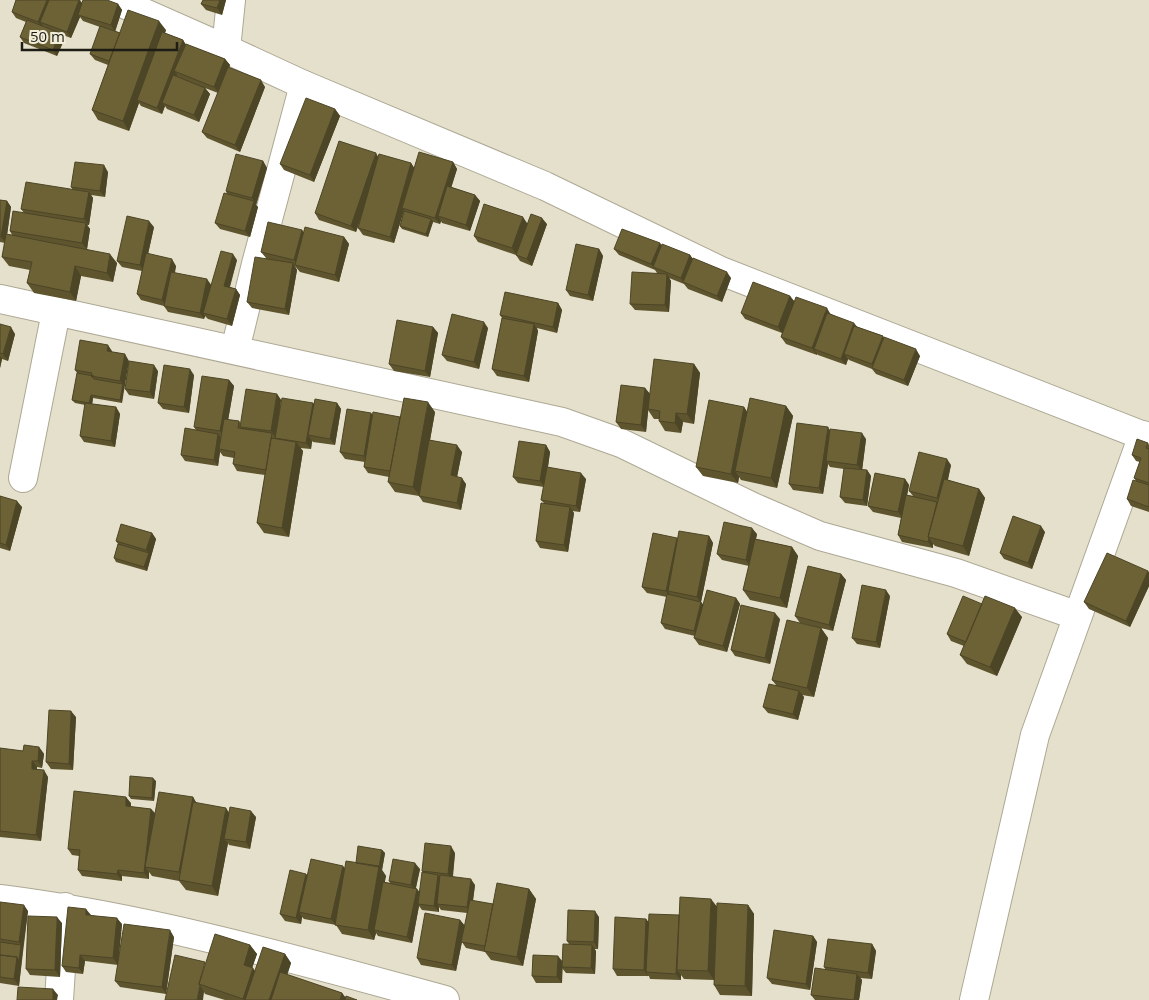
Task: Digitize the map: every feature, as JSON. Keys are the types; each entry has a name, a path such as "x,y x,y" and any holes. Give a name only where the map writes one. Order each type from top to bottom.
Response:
{"street":[{"path":"115,0 304,85 545,186 721,271 1146,437 1035,735 974,1000"},
{"path":"226,49 231,0"},
{"path":"235,350 304,85"},
{"path":"0,299 562,422 621,443 753,507 820,536 956,572 1078,616"},
{"path":"24,478 56,312"},
{"path":"0,899 64,907 275,954 444,1000"},
{"path":"59,1000 64,907"}],"building":[{"path":"16,0 47,0 38,22 12,12"},
{"path":"49,0 79,0 67,32 40,22"},
{"path":"83,0 107,0 118,4 111,25 78,15"},
{"path":"203,0 220,0 217,8 201,4"},
{"path":"128,10 159,21 123,121 92,110"},
{"path":"27,20 60,33 53,50 20,37"},
{"path":"100,26 120,33 109,61 90,54"},
{"path":"162,32 183,40 157,108 137,100"},
{"path":"186,44 225,59 214,87 174,71"},
{"path":"228,67 261,80 235,145 202,132"},
{"path":"173,75 205,88 194,115 162,103"},
{"path":"306,98 335,109 310,175 280,164"},
{"path":"339,141 376,153 351,226 315,213"},
{"path":"419,152 453,162 435,218 402,208"},
{"path":"236,154 263,161 252,198 226,191"},
{"path":"379,154 411,163 390,237 358,228"},
{"path":"75,162 104,165 100,191 71,187"},
{"path":"26,182 89,192 84,219 21,209"},
{"path":"447,186 475,195 466,225 438,216"},
{"path":"224,193 254,201 245,231 215,223"},
{"path":"0,200 7,201 1,237 0,236"},
{"path":"484,204 523,217 512,248 474,236"},
{"path":"13,211 86,223 82,243 10,231"},
{"path":"404,211 431,219 426,234 400,226"},
{"path":"531,214 542,218 527,259 516,255"},
{"path":"127,216 149,221 140,265 117,261"},
{"path":"268,222 302,230 294,260 261,252"},
{"path":"305,227 344,237 335,275 295,265"},
{"path":"622,229 660,243 651,264 614,249"},
{"path":"6,234 110,254 107,273 75,266 70,292 27,283 32,262 2,257"},
{"path":"576,244 599,249 588,295 566,290"},
{"path":"662,244 690,255 681,278 653,267"},
{"path":"221,251 233,254 224,286 236,289 227,319 203,313"},
{"path":"146,253 172,259 162,300 137,294"},
{"path":"255,257 293,263 285,309 247,302"},
{"path":"693,258 727,272 717,296 683,282"},
{"path":"171,272 207,279 200,313 164,306"},
{"path":"632,272 667,274 665,305 630,304"},
{"path":"753,282 790,296 778,327 741,313"},
{"path":"505,292 558,303 553,327 500,315"},
{"path":"796,297 827,308 812,348 781,337"},
{"path":"827,313 854,323 841,359 814,349"},
{"path":"452,314 484,322 474,362 442,355"},
{"path":"502,318 534,324 524,376 492,369"},
{"path":"397,320 433,327 425,371 389,364"},
{"path":"0,324 11,327 3,354 0,353"},
{"path":"854,326 883,336 872,364 844,354"},
{"path":"884,337 916,349 904,380 872,368"},
{"path":"80,340 108,345 107,351 125,354 120,381 91,376 92,373 75,370"},
{"path":"654,359 694,364 687,414 676,413 675,423 659,421 660,411 648,409"},
{"path":"129,361 154,365 150,392 125,389"},
{"path":"164,365 190,369 184,407 158,403"},
{"path":"77,373 94,376 91,376 94,379 123,384 120,400 91,395 89,403 72,400"},
{"path":"202,376 229,380 220,431 194,427"},
{"path":"621,385 645,388 641,425 616,422"},
{"path":"246,389 277,394 271,431 240,427"},
{"path":"282,398 313,403 306,443 275,438"},
{"path":"404,398 428,402 413,487 388,482"},
{"path":"750,398 786,406 771,478 735,471"},
{"path":"315,399 337,403 330,439 308,435"},
{"path":"709,400 744,407 731,474 696,467"},
{"path":"85,403 116,407 111,441 80,436"},
{"path":"347,409 371,413 364,456 340,452"},
{"path":"373,412 400,417 390,471 364,467"},
{"path":"224,419 239,421 238,428 272,433 266,470 233,464 235,452 219,449"},
{"path":"797,423 828,427 819,488 789,484"},
{"path":"185,428 218,434 214,460 181,455"},
{"path":"830,429 862,433 857,465 826,461"},
{"path":"271,438 296,442 282,528 257,523"},
{"path":"1137,439 1148,443 1146,448 1149,449 1149,483 1134,478 1141,458 1132,455"},
{"path":"429,440 457,445 451,475 462,478 457,503 419,496"},
{"path":"519,441 546,445 540,481 513,477"},
{"path":"919,452 947,459 937,498 909,491"},
{"path":"547,467 581,473 576,506 541,500"},
{"path":"844,468 867,470 863,500 840,497"},
{"path":"875,473 905,479 898,512 868,506"},
{"path":"944,479 979,489 963,546 928,537"},
{"path":"1133,480 1149,485 1149,507 1127,499"},
{"path":"906,495 937,502 928,542 898,535"},
{"path":"0,496 17,501 6,545 0,543"},
{"path":"541,503 570,507 564,545 536,541"},
{"path":"1013,516 1041,526 1028,563 1000,553"},
{"path":"724,522 752,528 746,560 717,554"},
{"path":"121,524 152,533 146,550 116,541"},
{"path":"679,531 709,536 697,597 668,591"},
{"path":"653,533 677,538 666,591 642,587"},
{"path":"755,539 792,547 780,598 743,590"},
{"path":"118,544 149,553 144,567 114,558"},
{"path":"1107,553 1148,571 1126,621 1084,602"},
{"path":"808,566 841,574 829,625 795,616"},
{"path":"862,585 886,590 876,642 852,638"},
{"path":"707,590 736,598 723,646 694,638"},
{"path":"667,594 701,602 694,631 661,623"},
{"path":"963,596 982,604 966,642 947,634"},
{"path":"985,596 1015,608 990,667 960,655"},
{"path":"741,605 775,613 765,658 731,650"},
{"path":"787,620 821,628 807,688 772,680"},
{"path":"769,684 799,691 793,714 763,707"},
{"path":"49,710 71,711 69,764 46,762"},
{"path":"24,745 39,747 38,761 32,761 32,769 44,770 36,835 0,831 0,748 23,751"},
{"path":"130,776 153,778 152,798 129,796"},
{"path":"74,791 126,797 126,806 151,809 144,873 118,870 117,874 78,870 80,850 68,849"},
{"path":"159,792 193,797 179,872 145,867"},
{"path":"193,802 226,808 212,886 179,880"},
{"path":"230,807 251,811 246,842 224,839"},
{"path":"425,843 451,846 448,874 422,871"},
{"path":"358,846 382,850 379,867 356,863"},
{"path":"311,859 343,866 331,919 299,912"},
{"path":"393,859 415,863 411,885 389,881"},
{"path":"346,861 379,866 368,930 335,925"},
{"path":"290,870 306,874 296,918 280,914"},
{"path":"422,872 438,875 434,906 418,904"},
{"path":"440,875 471,879 467,907 437,904"},
{"path":"383,882 417,889 407,937 374,930"},
{"path":"497,883 529,889 517,957 484,951"},
{"path":"680,897 711,899 708,971 677,970"},
{"path":"470,900 493,904 485,946 461,942"},
{"path":"0,902 24,905 19,942 0,939"},
{"path":"717,903 748,905 745,986 714,985"},
{"path":"68,907 86,909 86,915 117,918 113,958 80,955 79,968 62,966"},
{"path":"568,910 595,911 594,942 567,941"},
{"path":"425,913 460,920 452,965 417,958"},
{"path":"649,914 679,915 676,974 646,972"},
{"path":"28,916 57,917 55,970 26,969"},
{"path":"615,917 646,919 644,970 613,969"},
{"path":"124,924 170,930 162,987 115,981"},
{"path":"774,930 813,936 806,984 767,978"},
{"path":"215,934 250,945 244,965 253,968 243,999 199,984"},
{"path":"828,939 872,944 868,973 824,967"},
{"path":"0,942 21,945 19,961 17,957 0,955"},
{"path":"563,944 592,945 591,968 562,967"},
{"path":"263,947 285,954 269,1000 245,1000"},
{"path":"0,955 17,957 14,979 0,977"},
{"path":"175,955 205,962 197,1000 165,1000"},
{"path":"533,955 558,956 557,977 532,976"},
{"path":"815,968 857,974 854,1000 811,995"},
{"path":"280,972 342,993 340,1000 271,1000"},
{"path":"18,987 53,989 53,1000 17,1000"},
{"path":"346,996 357,1000 345,1000"}]}
